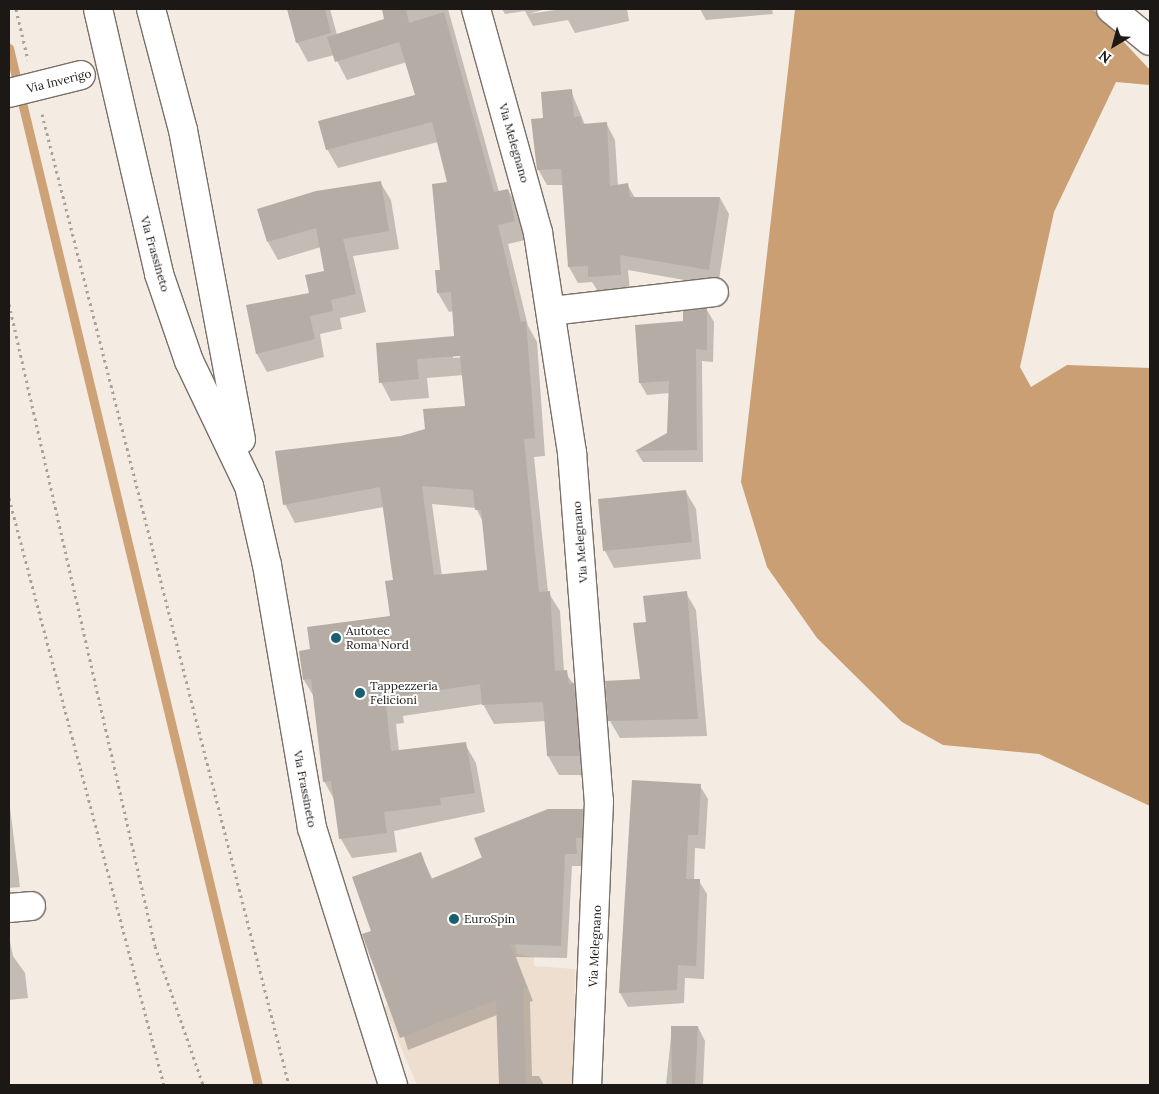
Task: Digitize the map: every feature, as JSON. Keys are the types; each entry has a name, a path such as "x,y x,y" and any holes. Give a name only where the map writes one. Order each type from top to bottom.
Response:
{"street":[{"name":"Via Frassineto","path":"98,9 108,68 159,274 189,361 226,428 249,486"},
{"name":"Via Frassineto","path":"151,9 186,144 249,486 268,565 312,828 392,1085"},
{"name":"Via Melegnano","path":"476,9 528,192 551,311 572,453 598,777 599,867 587,1085"},
{"path":"1111,9 1150,41"},
{"name":"Via Inverigo","path":"9,94 108,68"},
{"path":"551,311 714,292"}],"path":[{"path":"16,9 29,64"},
{"path":"40,109 289,1085"},
{"path":"9,304 155,946 204,1085"},
{"path":"9,498 164,1085"}],"shaded area":[{"path":"795,9 1093,9 1150,70 1150,85 1116,82 1054,212 1020,367 1031,387 1067,365 1150,368 1150,806 1039,754 943,745 902,722 817,638 767,567 741,482"},
{"path":"500,850 517,954 534,957 534,966 575,969 573,1085 417,1085 384,1007 391,1003 359,935 456,904 445,874"}],"building":[{"path":"287,9 325,9 331,33 296,43"},
{"path":"382,9 406,9 409,23 444,12 494,192 508,189 515,221 498,225 521,322 526,321 535,438 524,439 539,592 550,591 555,671 567,670 569,684 574,683 580,756 547,756 543,702 482,705 480,684 393,697 394,704 386,705 391,751 466,742 475,793 440,798 441,805 384,812 387,833 339,839 331,781 323,782 311,679 303,680 299,651 310,649 307,627 390,616 385,581 393,580 380,487 283,505 275,451 401,436 425,429 423,409 465,406 460,356 417,359 419,379 379,383 376,343 454,336 451,292 437,293 435,270 440,270 432,184 447,182 432,122 326,150 318,121 415,95 399,42 335,62 327,37 384,19","holes":["422,486 473,490 475,510 481,510 487,570 434,575"]},
{"path":"572,89 574,117 581,116 582,124 607,122 610,186 628,183 630,197 720,197 709,270 620,255 621,275 588,277 588,266 568,267 561,169 537,170 531,119 543,118 541,92"},
{"path":"381,181 389,231 343,239 356,294 331,300 333,311 310,316 315,339 256,354 246,305 309,293 305,275 324,271 316,228 267,242 257,209 316,191"},
{"path":"707,308 707,350 696,349 697,450 635,451 667,433 669,381 639,383 635,325 683,321 683,311"},
{"path":"686,490 692,542 603,551 598,499"},
{"path":"687,591 698,719 608,721 605,681 640,679 633,623 646,622 643,596"},
{"path":"632,780 701,784 698,835 688,835 686,879 700,879 696,966 678,965 677,990 619,993"},
{"path":"548,809 583,809 582,838 576,838 577,854 565,854 561,946 510,944 527,988 523,989 526,1085 499,1085 496,1000 400,1038 362,934 371,931 352,877 421,852 431,879 482,858 474,838"},
{"path":"671,1026 698,1026 695,1085 672,1085"}],"waterway":[{"path":"9,48 258,1085"}],"place":[{"name":"Autotec Roma Nord","path":"336,638"},
{"name":"Tappezzeria Felicioni","path":"360,693"},
{"name":"EuroSpin","path":"454,919"}]}
